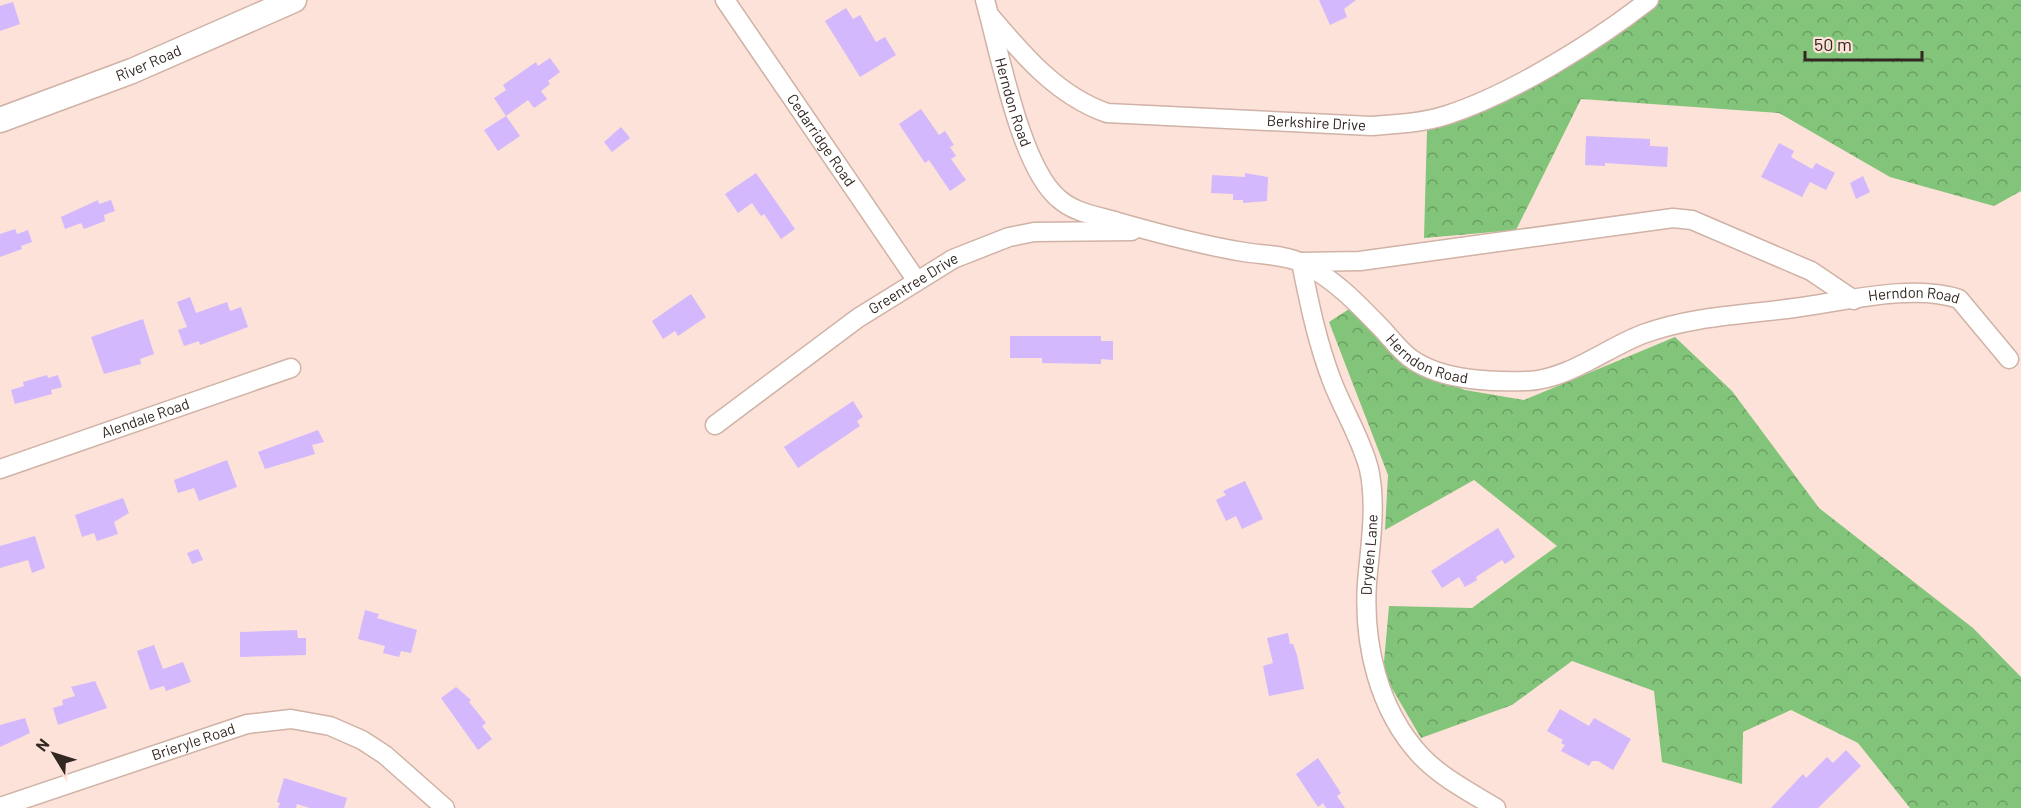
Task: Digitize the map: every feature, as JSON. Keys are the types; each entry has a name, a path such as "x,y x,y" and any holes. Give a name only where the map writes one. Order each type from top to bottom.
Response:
{"main road":[{"name":"River Road","path":"0,120 132,71 294,0"}],"street":[{"name":"Cedarridge Road","path":"725,0 917,281"},
{"name":"Berkshire Drive","path":"987,7 1045,76 1083,103 1107,113 1371,126 1435,118 1483,101 1515,86 1601,34 1649,0"},
{"name":"Herndon Road","path":"987,7 999,60 1017,118 1038,172 1049,189 1072,208 1184,242 1300,262 1357,302 1414,361 1452,375 1475,379 1540,379 1576,366 1640,335 1670,325 1704,318 1924,294 1948,295 1959,299 2009,359"},
{"path":"1300,262 1360,261 1673,218 1692,220 1811,271 1854,300"},
{"name":"Greentree Drive","path":"715,425 858,318 953,259 1009,237 1034,232 1148,231"},
{"name":"Dryden Lane","path":"1300,262 1325,362 1368,467 1372,504 1366,604 1367,634 1378,682 1396,721 1422,757 1440,772 1496,808"},
{"name":"Alendale Road","path":"0,469 291,368"},
{"name":"Brieryle Road","path":"0,807 241,725 279,719 311,720 362,740 385,755 445,808"}],"green space":[{"path":"1658,0 2021,0 2021,191 1994,206 1890,177 1779,113 1581,99 1516,230 1424,238 1427,131 1606,41"},
{"path":"1349,309 1415,370 1465,390 1524,400 1675,337 1732,391 1819,508 1973,628 2021,677 2021,808 1910,808 1858,743 1791,710 1743,732 1742,784 1662,762 1654,691 1572,661 1512,705 1421,738 1383,673 1389,606 1472,608 1557,546 1474,480 1385,530 1388,475 1329,322"}],"building":[{"path":"1319,0 1356,0 1344,9 1347,17 1330,25"},
{"path":"13,2 20,24 0,31 0,6"},
{"path":"846,8 853,19 860,15 876,42 885,37 896,55 860,77 825,21"},
{"path":"550,58 560,72 548,81 550,84 541,91 547,99 534,108 528,100 506,116 494,98 506,90 503,85 536,62 538,66"},
{"path":"921,109 939,135 945,131 954,145 950,147 956,156 951,159 966,180 950,191 929,160 925,163 899,124"},
{"path":"506,116 520,136 498,151 484,130"},
{"path":"621,127 630,138 612,152 604,142"},
{"path":"1586,136 1650,139 1650,146 1668,147 1667,167 1605,163 1605,166 1585,165"},
{"path":"1779,143 1794,151 1791,157 1812,169 1816,163 1835,173 1826,190 1810,182 1802,197 1761,177"},
{"path":"756,173 795,229 781,239 764,214 761,216 752,203 738,213 725,194"},
{"path":"1245,173 1268,177 1267,201 1243,203 1243,200 1233,200 1233,194 1211,193 1212,175 1245,177"},
{"path":"1863,176 1870,192 1856,199 1850,183"},
{"path":"98,200 99,204 111,200 115,211 104,215 105,221 84,229 81,223 65,229 61,217"},
{"path":"15,229 17,234 28,230 32,242 21,246 22,249 0,257 0,234"},
{"path":"691,294 706,317 678,336 675,331 663,339 652,321"},
{"path":"190,297 196,313 227,302 230,311 241,307 248,327 200,345 199,341 184,346 178,330 187,327 177,302"},
{"path":"143,319 154,354 140,359 141,364 104,374 91,337"},
{"path":"1010,336 1101,336 1101,341 1113,341 1113,360 1101,359 1101,364 1042,363 1042,358 1010,358"},
{"path":"47,375 48,378 58,375 62,387 51,390 52,394 15,404 11,390 24,386 23,382"},
{"path":"853,401 863,417 857,421 860,426 798,468 784,447"},
{"path":"318,430 324,442 312,445 315,454 265,469 258,452"},
{"path":"227,460 237,487 199,501 194,488 178,493 174,480"},
{"path":"1245,481 1263,519 1242,529 1236,516 1226,521 1216,500 1226,495 1223,491"},
{"path":"123,498 129,513 114,522 118,534 97,541 94,533 82,537 75,515"},
{"path":"1498,528 1515,557 1505,564 1502,560 1465,587 1459,577 1442,588 1431,571"},
{"path":"35,536 45,568 32,573 28,560 0,568 0,546"},
{"path":"198,549 203,560 192,564 187,553"},
{"path":"365,610 379,614 377,618 417,630 411,653 401,651 399,657 383,653 385,646 358,639"},
{"path":"297,630 298,638 306,638 306,655 240,657 240,632"},
{"path":"1288,633 1290,644 1293,644 1297,655 1304,689 1269,696 1263,666 1273,663 1267,638"},
{"path":"154,645 163,669 183,662 191,682 166,691 164,686 150,690 137,651"},
{"path":"95,681 107,708 58,725 53,708 63,705 62,700 75,696 71,687"},
{"path":"456,687 471,700 469,702 486,723 482,726 492,739 478,750 441,698"},
{"path":"1560,709 1589,726 1594,718 1631,739 1613,770 1598,761 1592,761 1589,766 1561,751 1565,745 1561,743 1563,740 1547,731"},
{"path":"25,718 30,733 0,747 0,725"},
{"path":"1846,750 1861,766 1818,808 1771,808 1803,774 1806,778 1827,757 1833,763"},
{"path":"1318,758 1341,793 1337,796 1345,808 1326,808 1323,803 1318,807 1296,774"},
{"path":"284,778 347,798 344,808 310,808 297,804 296,808 278,808 280,803 277,802"}]}
